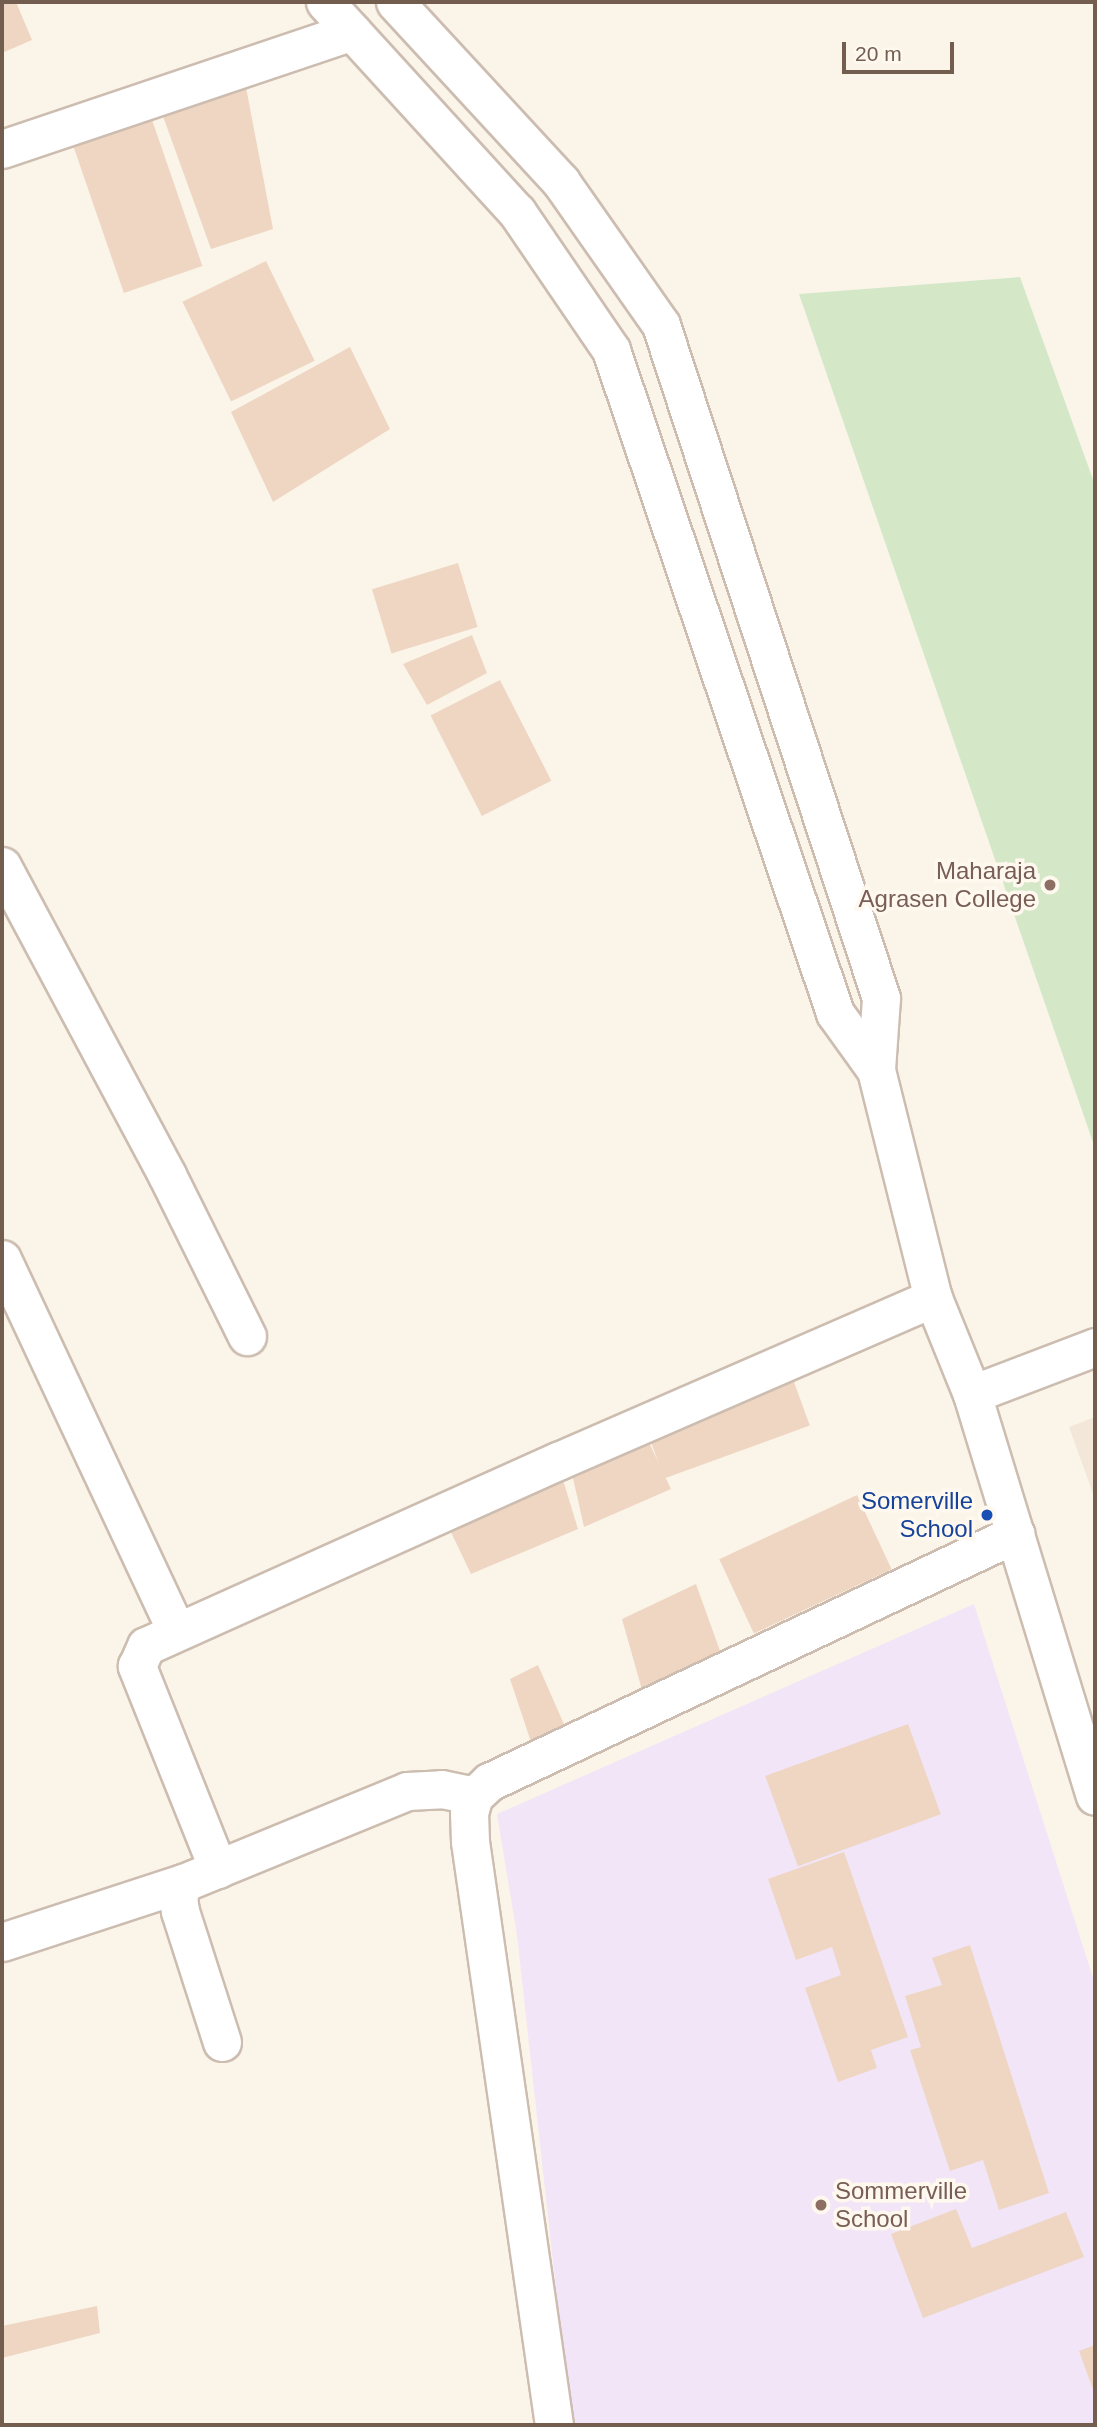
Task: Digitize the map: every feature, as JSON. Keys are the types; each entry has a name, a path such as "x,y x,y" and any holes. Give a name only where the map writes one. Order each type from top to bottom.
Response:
{"street":[{"path":"325,2 517,212 611,350 835,1013 876,1070"},
{"path":"395,2 561,182 661,325 881,998 876,1070 933,1298 972,1394 1095,1796"},
{"path":"2,149 352,31"},
{"path":"2,866 167,1175 247,1336"},
{"path":"2,1259 176,1631"},
{"path":"218,1868 137,1666 146,1646 933,1298"},
{"path":"972,1394 1095,1347"},
{"path":"554,2425 470,1841 469,1812 474,1796 489,1782 1015,1534"},
{"path":"2,1942 183,1883 407,1791 442,1789 474,1796"},
{"path":"183,1883 178,1896 180,1911 222,2042"}],"shaded area":[{"path":"1095,1417 1095,1499 1069,1427"},
{"name":"Sommerville School","path":"974,1604 1095,1984 1095,2425 571,2425 517,1935 497,1814"}],"green space":[{"name":"Maharaja Agrasen College","path":"1020,277 1095,485 1095,1148 799,294"}],"building":[{"path":"2,2 16,2 32,40 2,53"},
{"path":"245,82 273,229 211,249 160,108"},
{"path":"149,111 202,266 124,293 71,138"},
{"path":"266,261 315,361 231,402 182,302"},
{"path":"350,347 390,429 273,502 231,412"},
{"path":"458,563 478,627 392,653 372,589"},
{"path":"472,635 487,673 427,705 403,664"},
{"path":"500,680 551,781 482,816 431,715"},
{"path":"790,1371 810,1426 664,1479 644,1424"},
{"path":"645,1434 671,1489 584,1527 570,1465"},
{"path":"560,1470 578,1529 471,1574 448,1526"},
{"path":"857,1495 892,1569 754,1634 719,1559"},
{"path":"696,1584 724,1662 644,1697 622,1619"},
{"path":"538,1665 570,1738 536,1757 510,1679"},
{"path":"908,1724 941,1814 798,1866 765,1776"},
{"path":"844,1852 908,2037 871,2050 877,2068 838,2082 805,1988 841,1975 832,1947 796,1960 768,1879"},
{"path":"970,1945 1049,2193 999,2210 983,2160 950,2171 910,2050 921,2047 905,1996 942,1985 932,1958"},
{"path":"956,2209 972,2248 1066,2212 1084,2257 923,2318 891,2234"},
{"path":"97,2306 100,2333 2,2358 2,2326"},
{"path":"1095,2345 1095,2395 1079,2351"}],"place":[{"name":"Maharaja Agrasen College","path":"1050,885"},
{"name":"Somerville School","path":"987,1515"},
{"name":"Sommerville School","path":"821,2205"}]}
